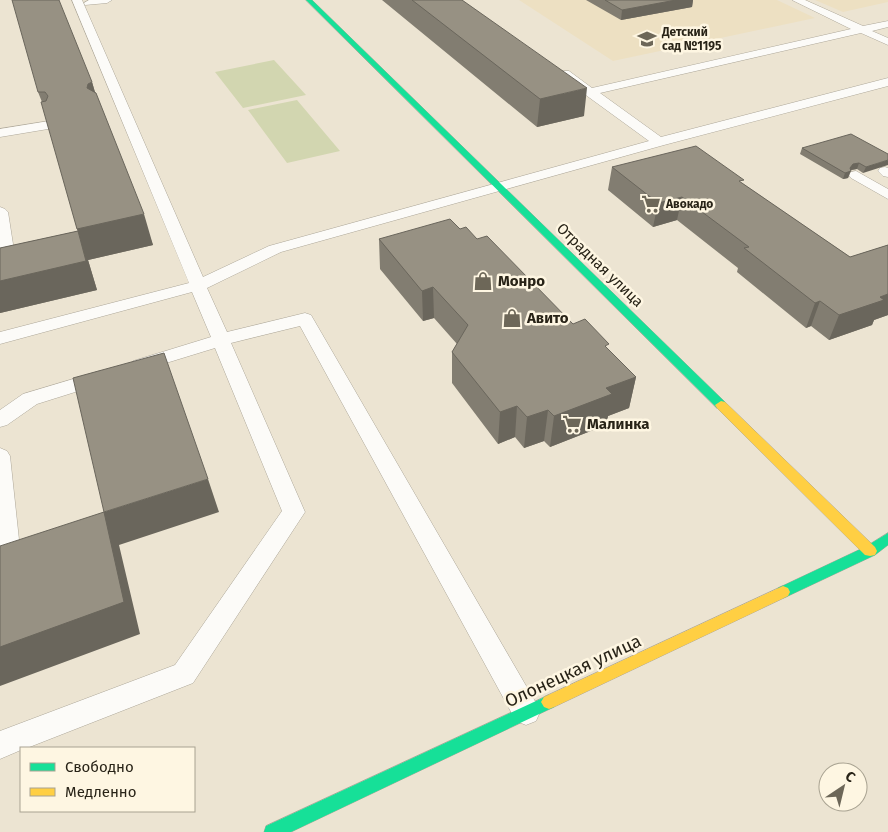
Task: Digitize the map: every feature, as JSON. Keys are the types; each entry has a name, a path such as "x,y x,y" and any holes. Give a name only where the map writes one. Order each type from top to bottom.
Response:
{"street":[{"name":"Отрадная улица","path":"309,0 870,550"},
{"name":"Олонецкая улица","path":"272,832 870,550 888,538"}],"lane":[{"path":"797,0 888,42"},
{"path":"0,745 184,674 294,512 125,112 83,1 110,2"},
{"path":"590,92 888,24"},
{"path":"558,69 659,142"},
{"path":"0,338 197,286 275,249 659,142 888,82"},
{"path":"110,114 125,112"},
{"path":"0,133 49,125"},
{"path":"856,175 888,194"},
{"path":"0,212 7,257 0,258"},
{"path":"0,420 30,399 220,340 305,319 526,712"},
{"path":"0,456 8,549 0,552"}],"shaded area":[{"name":"Детский сад №1195","path":"519,0 777,0 815,18 613,61"},
{"path":"815,0 888,0 888,2 843,12"}],"green space":[{"path":"274,60 306,95 243,108 215,72"},
{"path":"297,100 340,151 287,163 248,110"}],"building":[{"path":"12,0 59,0 92,82 88,84 87,88 96,93 144,214 77,229 41,102 46,101 48,96 45,92 38,92"},
{"path":"412,0 462,0 587,88 540,99"},
{"path":"605,0 676,0 622,10"},
{"path":"851,134 888,154 888,160 866,167 859,163 853,164 850,168 851,171 845,173 802,148"},
{"path":"696,146 744,180 739,181 850,257 888,245 888,294 880,297 884,300 839,315 820,301 815,303 744,248 749,247 682,197 658,203 612,167"},
{"path":"450,219 460,229 466,227 477,239 487,236 573,324 585,319 609,344 605,346 636,377 606,388 612,394 554,416 548,410 527,417 517,406 500,412 452,352 468,325 433,287 422,291 379,239"},
{"path":"78,231 86,261 0,281 0,248"},
{"path":"164,353 208,479 104,512 73,378"},
{"path":"104,512 124,602 0,647 0,546"}],"traffic: fast":[{"path":"309,0 721,405"},
{"path":"783,592 870,551 888,538"},
{"path":"272,832 549,702"}],"traffic: slow":[{"path":"721,405 870,551"},
{"path":"549,702 783,592"}],"place":[{"name":"Детский сад №1195","path":"647,39"},
{"name":"Авокадо","path":"651,204"},
{"name":"Монро","path":"483,281"},
{"name":"Авито","path":"512,318"},
{"name":"Малинка","path":"572,424"}]}
